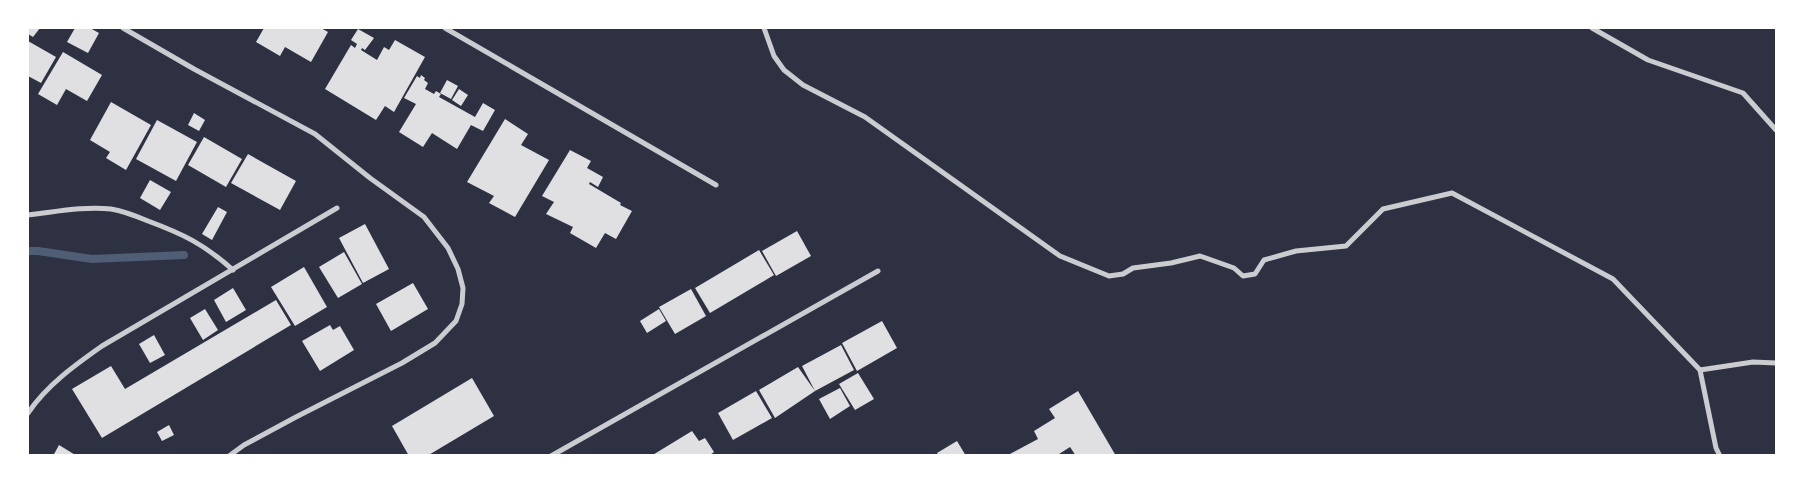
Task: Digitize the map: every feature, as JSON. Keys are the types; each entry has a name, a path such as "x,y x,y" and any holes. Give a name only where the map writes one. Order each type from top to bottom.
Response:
{"street":[{"path":"123,28 194,70 315,134 370,178 424,217 448,248 458,269 463,288 462,304 456,322 435,343 402,363 244,445 229,456"},
{"path":"446,28 716,185"},
{"path":"764,28 774,56 784,70 803,85 865,117 1060,256 1109,276 1122,274 1133,268 1171,263 1200,256 1234,268 1243,276 1255,274 1264,260 1296,251 1346,246 1383,209 1452,193 1613,279 1700,370 1716,448 1720,456"},
{"path":"1592,28 1648,60 1743,93 1776,130"},
{"path":"28,413 67,371 102,346 337,208"},
{"path":"28,215 84,209 112,209 181,233 212,251 233,270"},
{"path":"552,456 878,271"},
{"path":"1700,370 1753,362 1776,363"}],"building":[{"path":"28,28 40,28 33,37 28,34"},
{"path":"75,28 90,28 99,33 88,53 67,42"},
{"path":"264,28 321,28 328,32 311,62 285,47 280,56 256,42"},
{"path":"358,29 374,38 365,50 362,48 361,50 377,60 384,47 389,50 395,40 425,57 394,112 385,106 376,120 325,89 351,45 355,48 357,44 351,40"},
{"path":"28,41 56,57 41,83 28,76"},
{"path":"63,52 102,75 87,101 66,89 57,105 38,94"},
{"path":"421,75 428,83 425,89 434,94 436,91 441,94 439,97 475,117 483,103 495,110 483,131 471,125 457,149 432,133 423,147 399,132 416,104 404,98 417,76 420,78"},
{"path":"447,80 458,86 451,99 440,93"},
{"path":"459,89 468,95 461,106 452,100"},
{"path":"111,102 151,125 126,170 106,158 110,152 90,140"},
{"path":"194,113 205,120 199,131 188,125"},
{"path":"505,119 528,134 521,145 549,160 515,217 489,203 494,196 467,182"},
{"path":"157,120 197,142 176,181 136,159"},
{"path":"204,137 242,159 226,187 188,165"},
{"path":"570,150 591,161 587,168 603,177 598,187 590,182 589,184 632,211 616,239 605,233 596,248 570,233 573,227 546,214 554,202 542,196"},
{"path":"248,154 296,181 280,210 231,183"},
{"path":"150,180 171,192 160,210 140,198"},
{"path":"218,207 227,212 212,240 202,234"},
{"path":"365,224 389,269 363,283 339,238"},
{"path":"797,231 811,256 776,276 762,251"},
{"path":"759,250 774,275 710,313 695,288"},
{"path":"344,252 362,284 338,298 319,267"},
{"path":"304,267 327,307 295,326 271,287"},
{"path":"413,283 428,309 391,331 376,304"},
{"path":"233,288 246,310 226,322 214,300"},
{"path":"691,289 706,316 675,334 659,307"},
{"path":"276,300 291,325 102,438 72,389 111,366 125,389"},
{"path":"205,309 218,330 203,340 190,318"},
{"path":"659,309 666,321 647,333 640,321"},
{"path":"882,321 897,348 857,371 842,343"},
{"path":"330,325 333,330 340,326 354,350 320,371 302,341"},
{"path":"154,335 165,355 150,363 139,344"},
{"path":"841,345 854,370 815,391 802,366"},
{"path":"798,367 815,391 775,418 759,390"},
{"path":"858,373 874,399 855,410 839,384"},
{"path":"472,378 494,416 427,456 409,456 392,426"},
{"path":"840,388 850,406 830,419 819,399"},
{"path":"756,391 772,418 733,440 718,413"},
{"path":"1078,391 1116,456 1076,456 1070,447 1056,456 1006,456 1038,439 1034,431 1055,418 1049,409"},
{"path":"169,425 174,435 162,441 157,432"},
{"path":"692,431 699,441 705,438 714,452 709,456 651,456"},
{"path":"957,441 966,456 939,456 937,453"},
{"path":"59,445 77,456 53,456"}],"waterway":[{"path":"28,251 92,259 184,255"}]}
